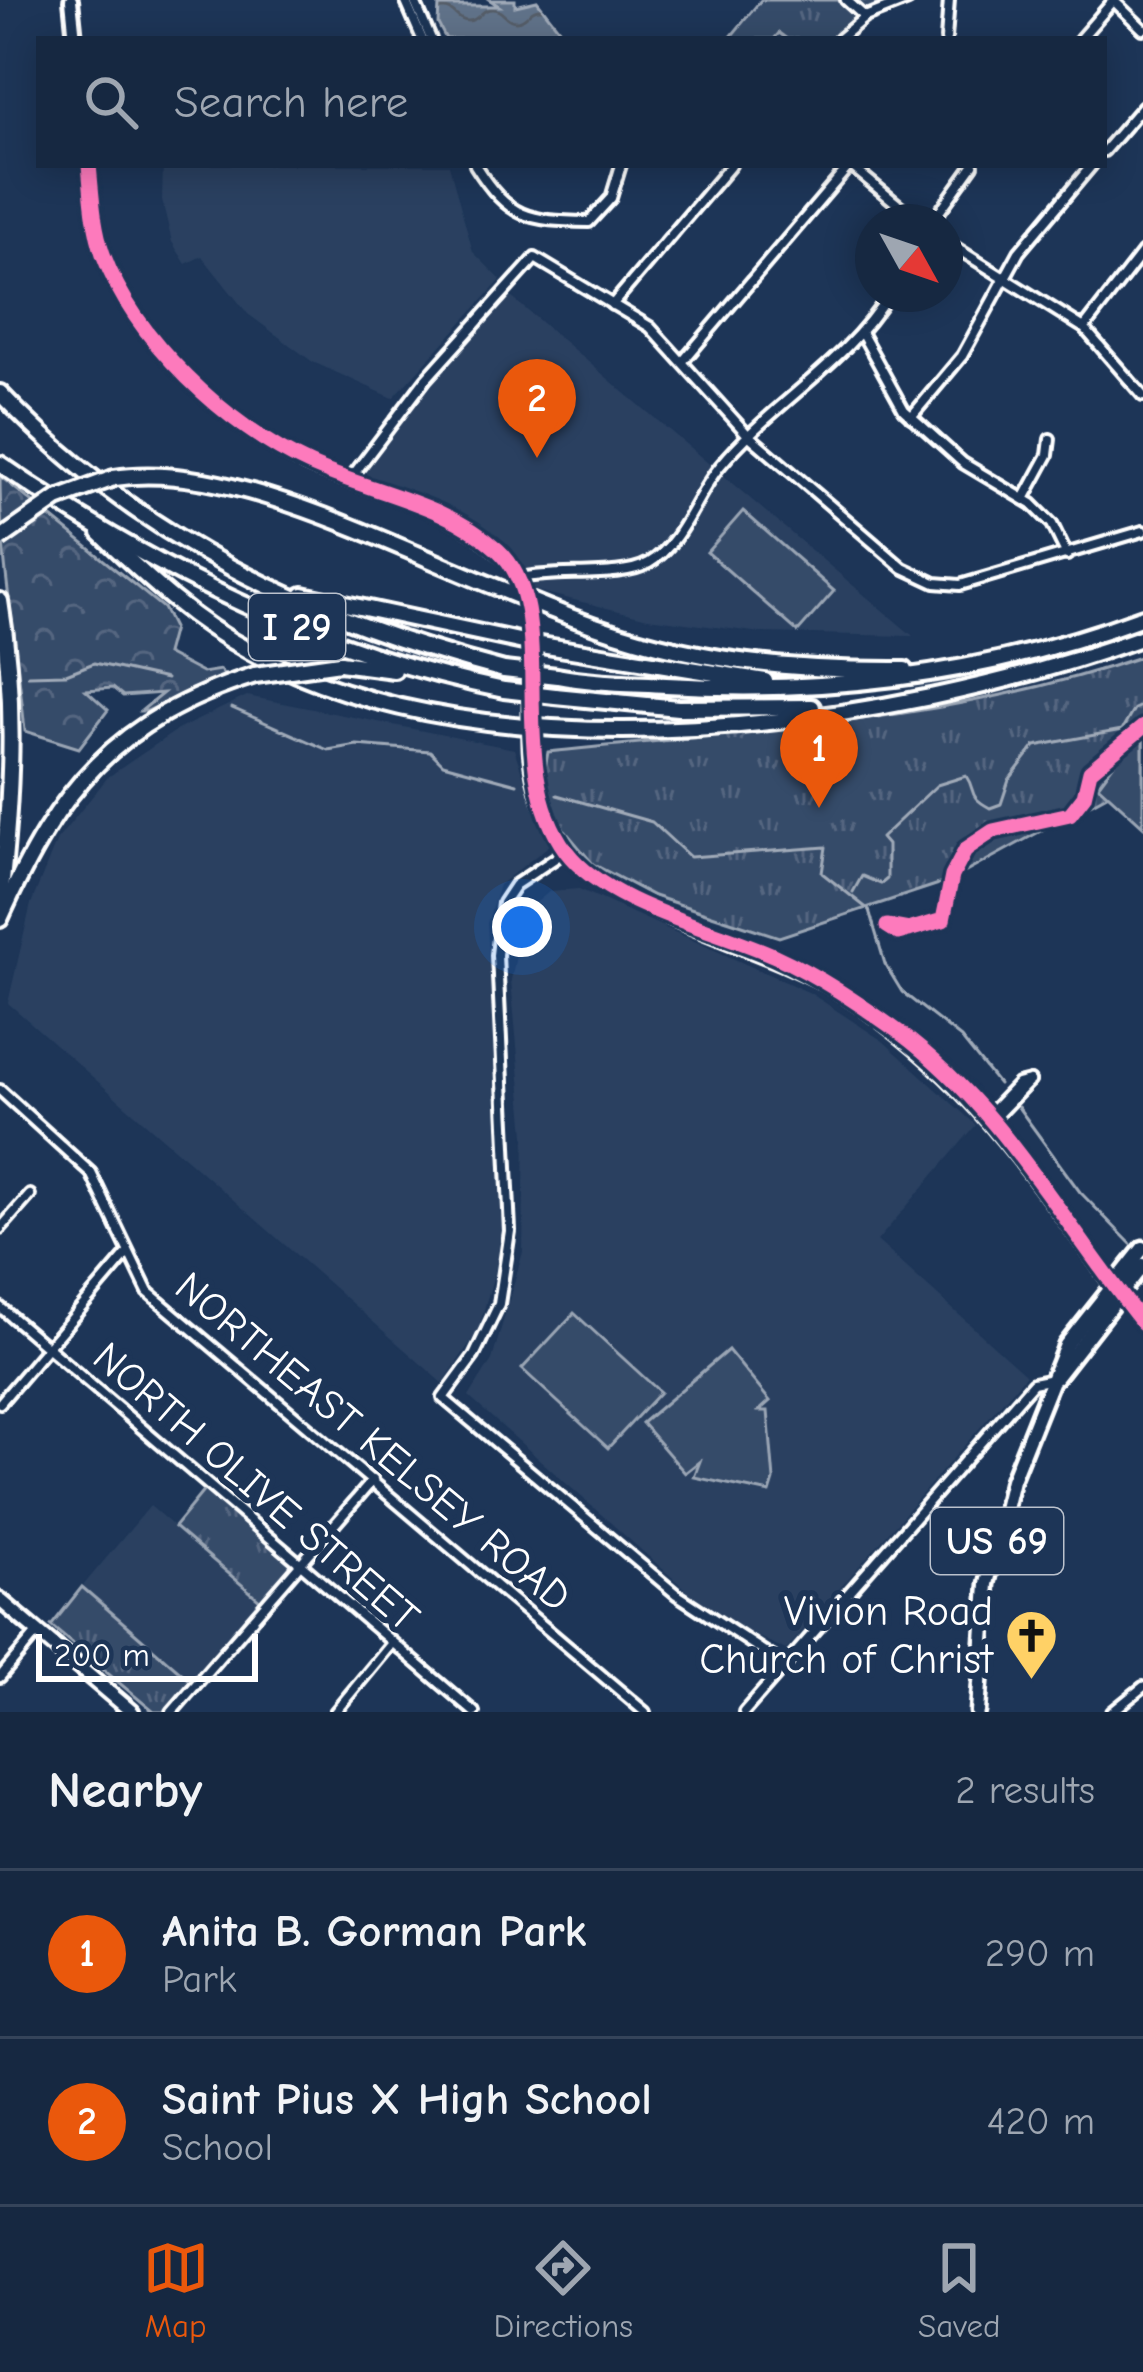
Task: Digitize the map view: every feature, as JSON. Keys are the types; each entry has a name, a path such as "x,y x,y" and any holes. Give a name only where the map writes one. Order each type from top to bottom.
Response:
{"highway":[{"name":"I 29","path":"0,393 69,460 151,520 236,572 355,627 504,670 799,688 874,683 1036,651 1143,616"},
{"name":"I 29","path":"0,464 100,533 319,637 428,675 504,690 678,708 859,708 984,684 1143,638"},
{"path":"0,539 57,499 114,478 167,473 220,481 633,640 750,666 940,670"},
{"path":"100,533 172,599 255,655 425,715 530,728 672,730 859,708"},
{"path":"236,572 349,608 799,688"},
{"path":"0,601 12,715 11,800 0,900"},
{"path":"0,919 51,814 86,773 155,718 205,691 255,675 340,663 428,675"}],"main road":[{"name":"US 69","path":"978,1712 987,1584 1012,1480 1054,1379 1143,1248"},
{"name":"US 69","path":"1115,1288 1143,1265"},
{"path":"0,1600 132,1712"}],"street":[{"path":"71,0 76,36"},
{"path":"410,0 425,36"},
{"path":"846,0 865,16"},
{"path":"842,36 865,16 908,0"},
{"path":"946,36 949,0"},
{"path":"1083,36 1113,0 1143,29"},
{"path":"1107,148 1143,106"},
{"path":"89,168 94,221 105,259 123,295 211,402 307,464 474,531 521,578 536,783 566,851 629,897 774,956 838,991 902,1035 988,1115 1143,1323"},
{"path":"477,168 494,194 520,216 589,222 610,198 620,168"},
{"path":"613,305 728,168"},
{"path":"685,360 847,168"},
{"path":"854,168 897,204"},
{"path":"945,204 971,168"},
{"path":"911,417 962,356 1030,238 1089,168"},
{"path":"1084,328 1143,252"},
{"path":"963,253 1084,328 1143,396"},
{"path":"350,479 426,379 535,258 650,328 685,360 747,434 903,568 934,583 960,585 1143,531"},
{"path":"521,578 562,570 620,572 649,563 669,547 703,488 747,434 862,334 877,312"},
{"path":"862,334 911,417 963,463 1024,499 1052,524 1067,556"},
{"path":"1024,499 1050,440"},
{"path":"566,851 515,885 503,903 497,956 510,1231 500,1304 474,1356 443,1397 676,1594 786,1666"},
{"path":"1030,1081 997,1115 988,1115 1018,1084 1030,1081"},
{"name":"NORTHEAST KELSEY ROAD","path":"0,1090 91,1173 127,1254 152,1295 645,1712"},
{"path":"0,1229 30,1195"},
{"path":"0,1403 127,1254"},
{"name":"NORTH OLIVE STREET","path":"0,1307 474,1712"},
{"path":"744,1712 1033,1383 1054,1379"},
{"path":"172,1712 373,1480"},
{"path":"0,1677 38,1632"},
{"path":"335,1712 392,1643"},
{"path":"1112,1712 1143,1687"}],"shaded area":[{"path":"163,168 450,168 473,252 501,280 393,398 313,362 248,314 202,256 186,264 172,242 162,200"},
{"path":"510,296 913,636 761,633 648,618 533,590 518,559 495,538 429,499 367,477 365,470 393,429"},
{"path":"247,696 514,749 538,821 551,844 499,885 487,923 504,1239 478,1331 443,1383 8,1003 31,904 57,840 108,777 177,730"},
{"path":"579,889 810,993 883,1041 976,1125 877,1241 1026,1375 786,1650 732,1624 693,1596 469,1397 492,1360 523,1252 525,1134 511,980 525,912 550,891"},
{"path":"150,1506 262,1602 192,1682 82,1587"}],"green space":[{"path":"761,0 887,0 867,9 838,36 731,36"},
{"path":"0,476 163,608 173,628 166,654 202,673 220,670 225,676 147,711 141,711 163,693 123,696 113,688 86,690 108,710 79,748 25,731"},
{"path":"743,511 834,591 798,632 707,552"},
{"path":"1143,656 1143,786 1118,789 951,880 779,937 654,896 593,864 561,826 543,780 548,752 924,710 1071,678"},
{"path":"1143,725 1143,826 1098,785"},
{"path":"574,1313 660,1392 608,1448 522,1369"},
{"path":"728,1350 770,1401 759,1411 768,1411 774,1480 770,1493 694,1477 700,1461 685,1473 642,1423"},
{"path":"205,1489 294,1564 262,1602 174,1527"},
{"path":"82,1587 192,1682 166,1712 154,1712 51,1626"}],"water":[{"path":"490,0 515,0 515,6 537,1 565,36 444,36 438,24 439,6 499,6"}],"waterway":[{"path":"28,675 66,674 94,663 166,679"},
{"path":"853,892 862,876 881,884 887,879 887,845 881,838 937,785 966,776 978,800 990,808 1001,804 1009,780 1035,746 1122,730 1134,709 1143,705"},
{"path":"232,708 328,750 357,745 430,751 443,764 517,784"},
{"path":"557,795 652,822 690,857 826,847 822,873 869,910 885,964 902,992 961,1038 998,1084"},
{"path":"1018,1107 1080,1192 1131,1244"}],"cycle path":[{"path":"89,168 97,232 117,286 160,348 187,377 278,448 455,520 498,550 517,576 531,648 537,774 547,815 566,851 607,887 791,964 899,1032 970,1096 1001,1132 1143,1323"},
{"path":"909,930 887,926 898,933 943,920 952,876 966,849 993,831 1070,814 1084,796 1090,771 1143,727"}],"place":[{"name":"Saint Pius X High School","path":"537,458"},
{"name":"Anita B. Gorman Park","path":"819,808"},
{"name":"Vivion Road Church of Christ","path":"1032,1681"}]}
